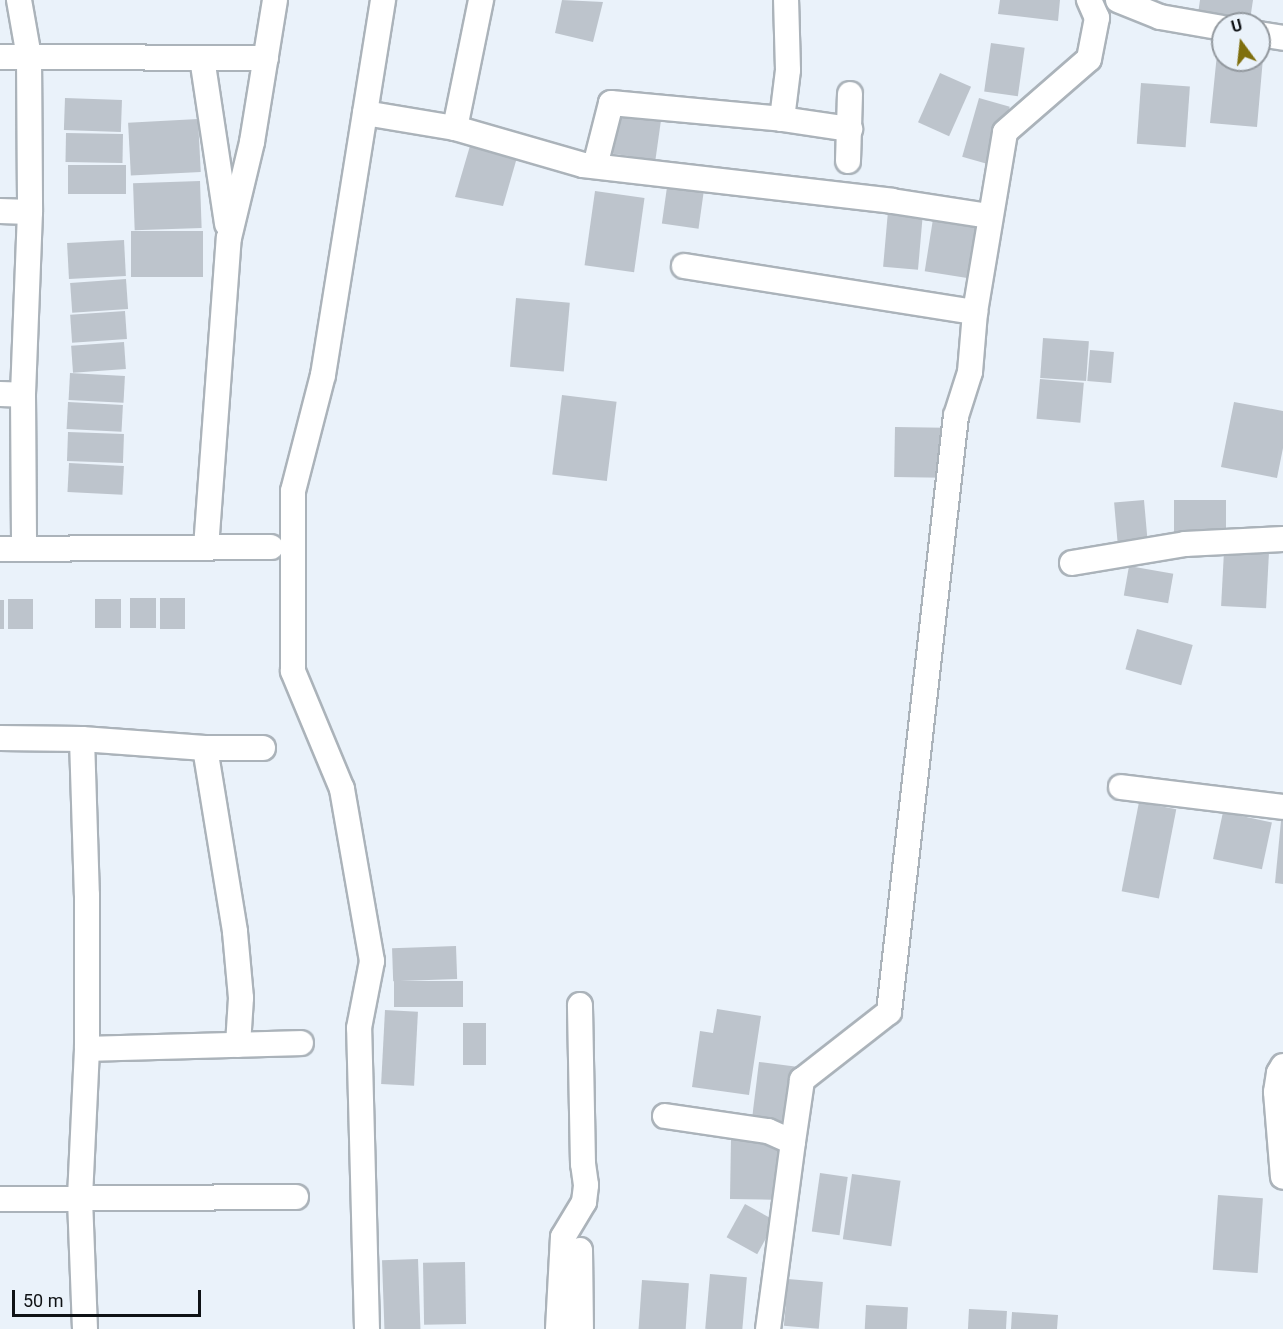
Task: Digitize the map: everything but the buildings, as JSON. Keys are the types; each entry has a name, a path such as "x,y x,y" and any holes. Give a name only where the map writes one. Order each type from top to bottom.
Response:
{"street":[{"path":"19,0 29,57 30,212 11,395 24,549"},
{"path":"206,548 230,238 252,142 275,0"},
{"path":"367,1329 359,1028 372,961 342,789 293,670 293,491 323,375 383,0"},
{"path":"455,128 481,0"},
{"path":"782,118 788,70 786,0"},
{"path":"768,1329 802,1080 889,1012 956,416 970,372 975,312 989,216 1005,132 1089,59 1097,18 1089,0"},
{"path":"1132,2 1160,17 1211,26"},
{"path":"0,57 266,58"},
{"path":"202,57 230,238"},
{"path":"848,160 850,94"},
{"path":"595,166 611,103 782,118 850,129"},
{"path":"365,113 455,128 595,166 892,201 989,216"},
{"path":"0,211 30,212"},
{"path":"684,266 975,312"},
{"path":"1072,563 1185,544 1283,539"},
{"path":"0,549 271,547"},
{"path":"0,738 82,739 205,748 263,748"},
{"path":"82,739 87,895 87,1049 80,1199 86,1329"},
{"path":"205,748 235,932 241,998 238,1045"},
{"path":"1121,787 1283,807"},
{"path":"558,1329 563,1238 584,1202 586,1185 583,1164 580,1005"},
{"path":"87,1049 301,1042"},
{"path":"1283,1066 1279,1073 1276,1092 1283,1177"},
{"path":"665,1116 768,1131 793,1142"},
{"path":"0,1199 296,1197"},
{"path":"580,1250 581,1329"}]}
